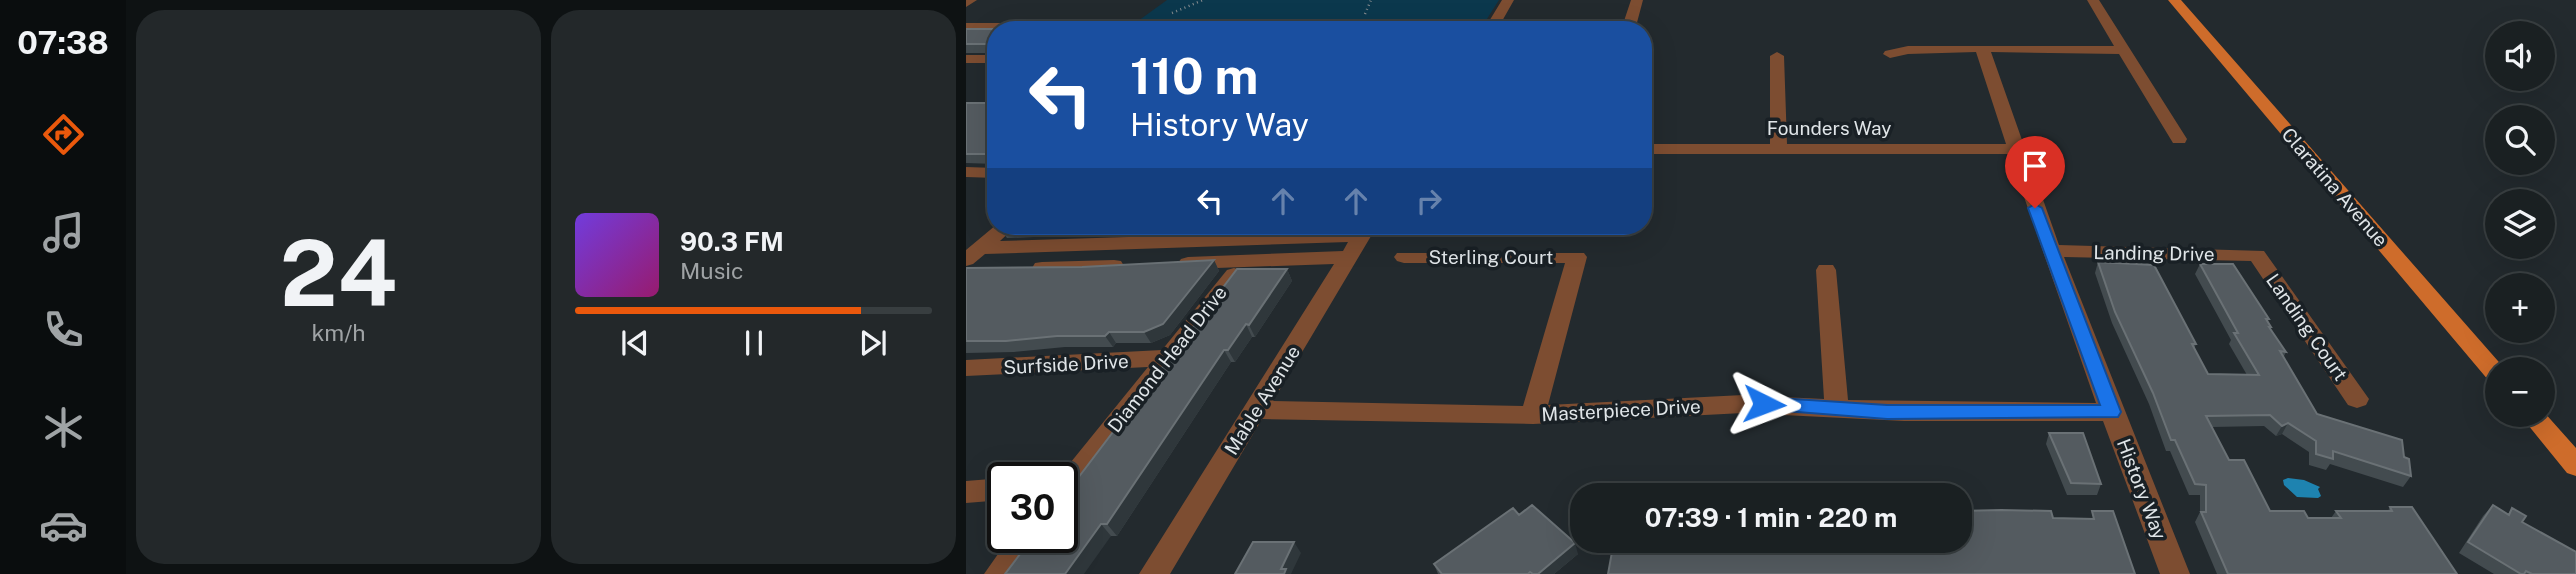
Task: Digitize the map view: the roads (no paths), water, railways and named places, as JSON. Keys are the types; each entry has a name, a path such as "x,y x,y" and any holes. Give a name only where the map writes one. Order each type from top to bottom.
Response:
{"main road":[{"name":"Claratina Avenue","path":"2174,0 2485,361"},
{"path":"2542,427 2576,466"}],"street":[{"path":"966,3 971,0"},
{"path":"1494,21 1508,0"},
{"path":"1631,21 1637,0"},
{"path":"2094,0 2179,139"},
{"path":"966,35 973,27"},
{"path":"1890,54 1908,50 1982,48 2125,50"},
{"name":"History Way","path":"1982,48 2050,251 2175,574"},
{"path":"1777,56 1779,149"},
{"path":"966,59 987,58"},
{"name":"Founders Way","path":"1652,149 2014,149"},
{"path":"966,172 987,173"},
{"path":"973,254 995,235"},
{"path":"973,254 1226,235"},
{"name":"Diamond Head Drive","path":"1078,470 1264,235"},
{"name":"Mable Avenue","path":"1154,574 1363,235"},
{"name":"Landing Drive","path":"2050,251 2257,255"},
{"name":"Landing Court","path":"2257,255 2357,399"},
{"path":"1173,263 1349,257"},
{"name":"Sterling Court","path":"1405,257 1577,257 1533,415"},
{"path":"1017,268 1133,265"},
{"path":"966,269 991,269"},
{"path":"1826,270 1837,409"},
{"name":"Surfside Drive","path":"966,368 1166,358"},
{"name":"Masterpiece Drive","path":"1256,410 1533,415 1743,404 1904,412 2112,412"},
{"path":"966,492 987,490"},
{"path":"999,574 1015,553"}],"water":[{"path":"2283,480 2304,480 2320,487 2318,489 2321,496 2297,497 2284,485"}]}
